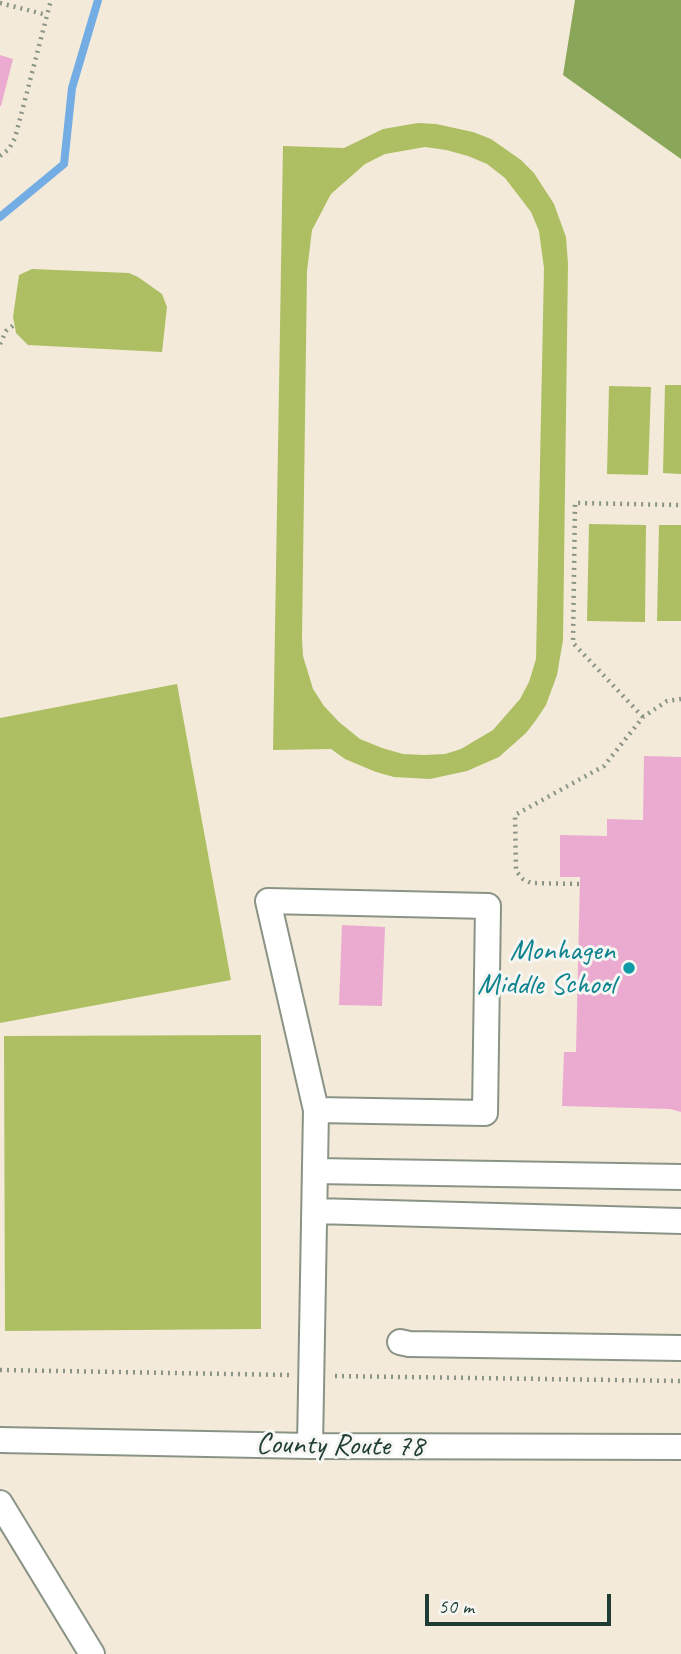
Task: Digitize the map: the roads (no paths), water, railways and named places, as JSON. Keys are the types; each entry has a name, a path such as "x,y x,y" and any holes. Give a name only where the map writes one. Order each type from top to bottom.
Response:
{"street":[{"path":"310,1446 316,1110 268,901 488,906 485,1114 316,1110"},
{"path":"315,1191 681,1177"},
{"path":"315,1191 681,1221"},
{"path":"400,1342 681,1348"},
{"name":"County Route 78","path":"0,1440 310,1446 681,1447"},
{"path":"0,1503 92,1654"}],"waterway":[{"path":"0,217 64,164 72,88 98,0"}],"place":[{"name":"Monhagen Middle School","path":"629,968"}]}
